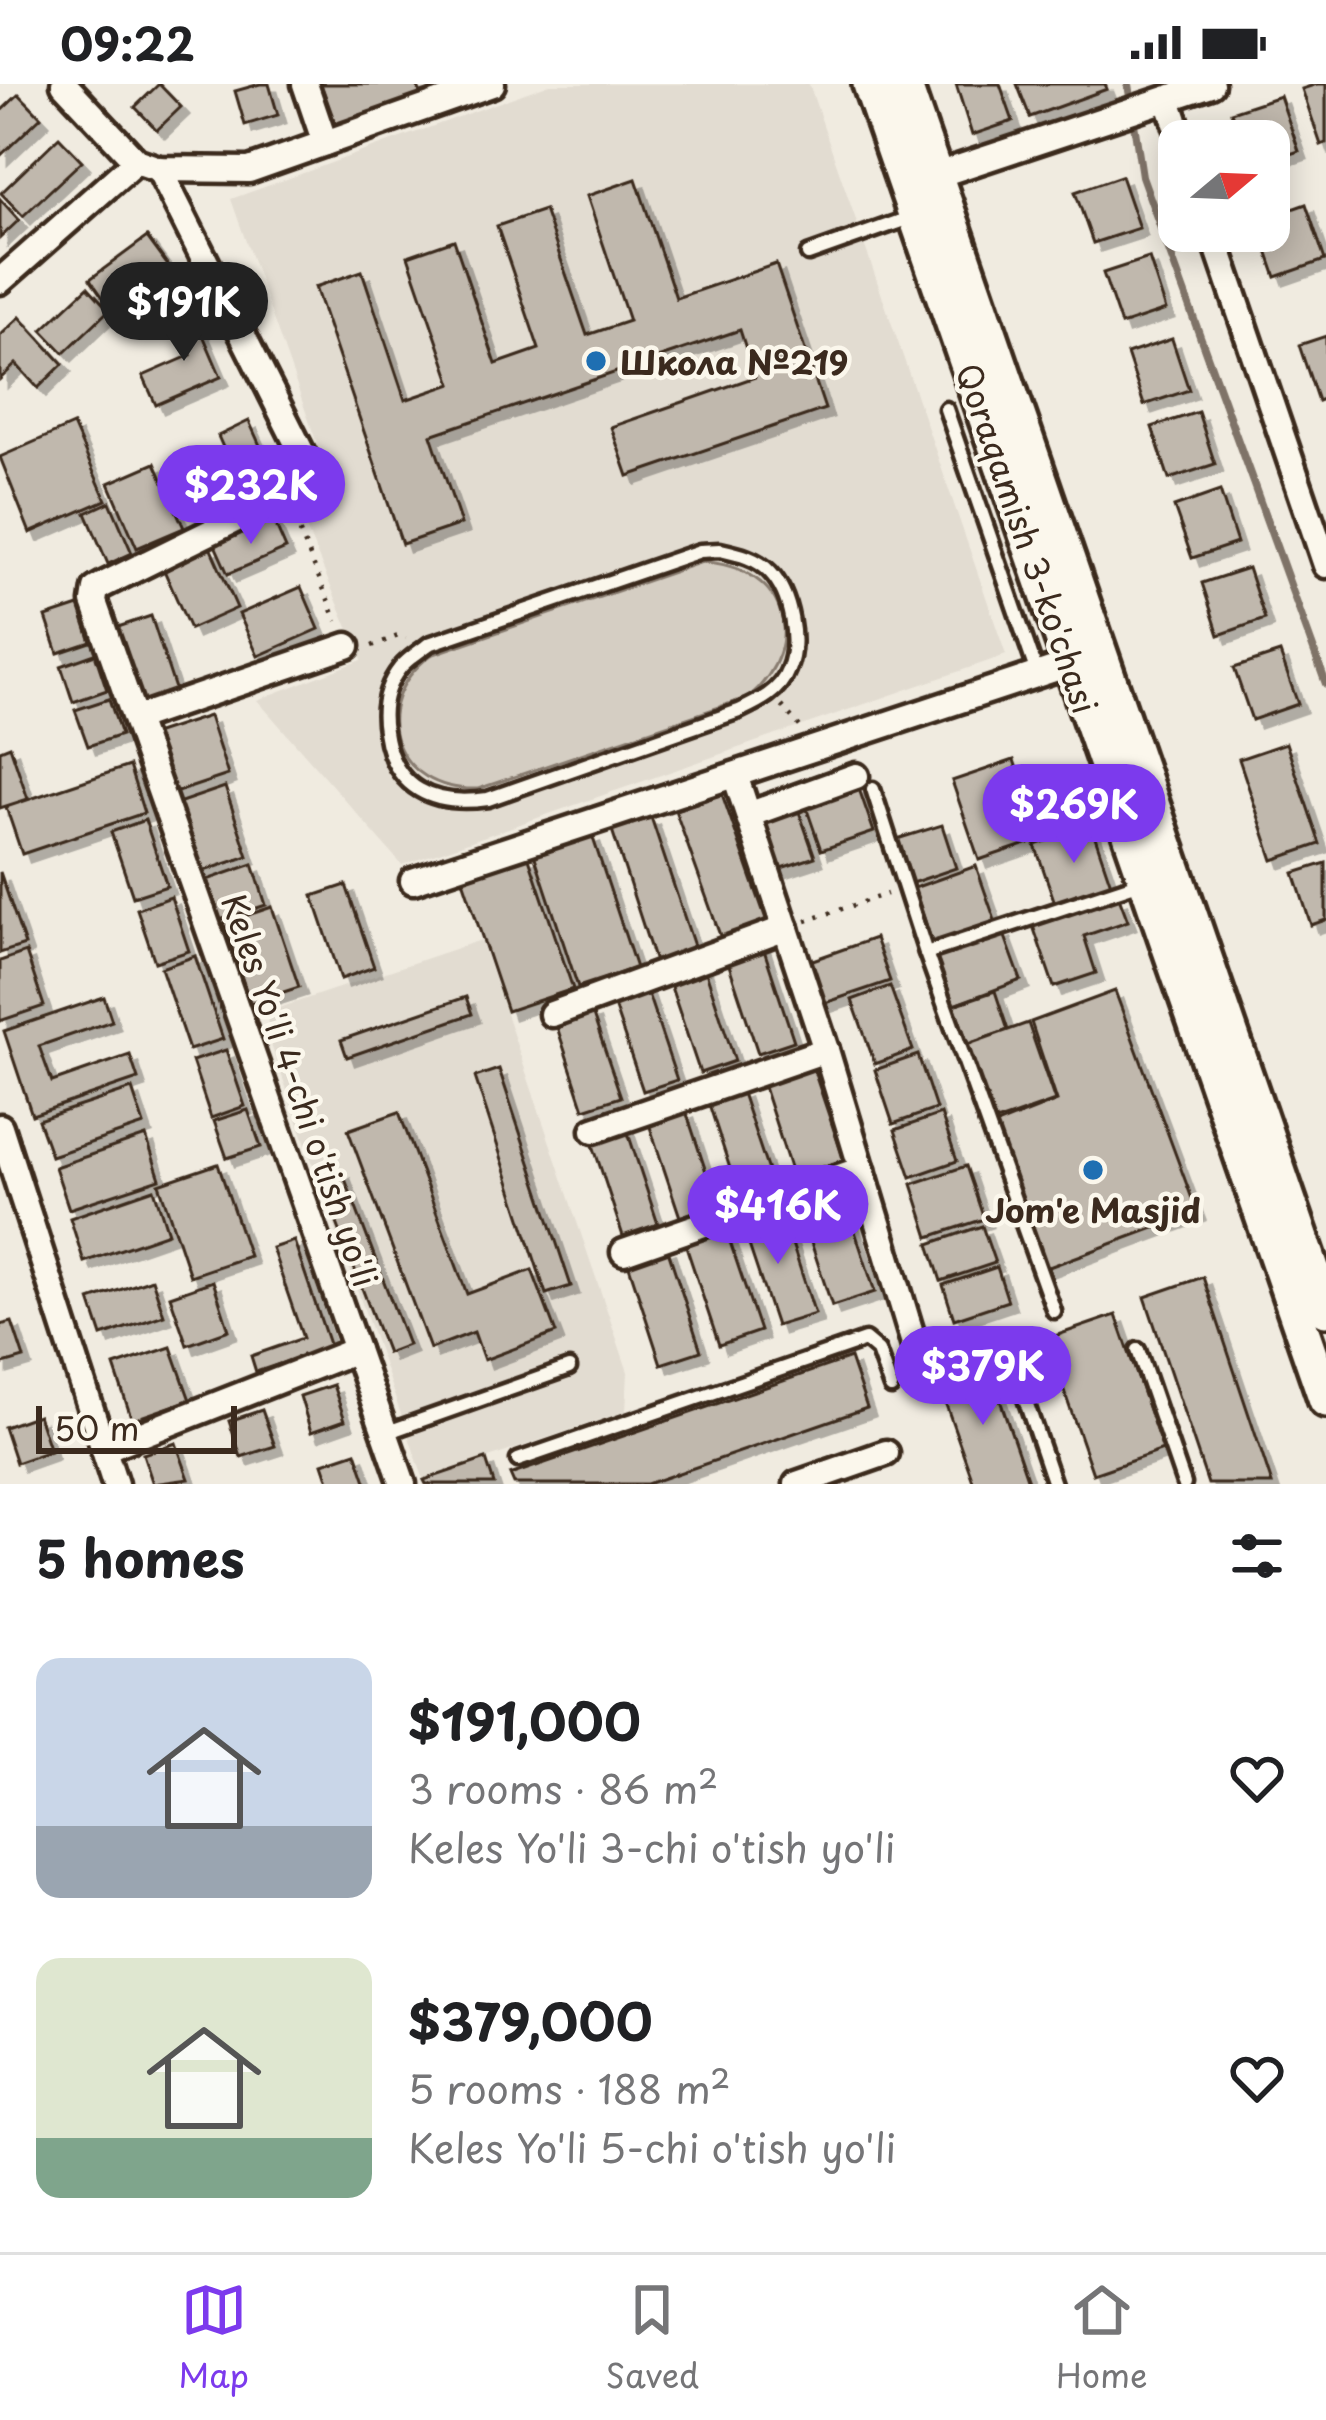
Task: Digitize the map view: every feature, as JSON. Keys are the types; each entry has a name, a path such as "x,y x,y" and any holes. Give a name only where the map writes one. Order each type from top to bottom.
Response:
{"main road":[{"name":"Qoraqamish 3-ko'chasi","path":"871,84 919,192 1161,875 1326,1309"},
{"name":"Qoraqamish 3-ko'chasi","path":"904,84 919,192"},
{"name":"Qoraqamish 3-ko'chasi","path":"1161,875 1326,1400"}],"street":[{"path":"64,84 148,165 312,473 312,482 283,494"},
{"path":"305,84 326,143"},
{"path":"0,281 148,165 249,170 326,143 427,95 492,84"},
{"path":"919,192 1187,90 1184,120"},
{"path":"1219,252 1326,565"},
{"name":"Keles Yo'li 4-chi o'tish yo'li","path":"283,494 96,589 94,602 403,1484"},
{"path":"137,718 347,646"},
{"path":"413,881 1086,659"},
{"path":"735,775 826,1050 922,1370"},
{"path":"748,815 865,783"},
{"path":"552,1014 786,928"},
{"path":"594,1130 826,1050"},
{"path":"0,1127 111,1483"},
{"path":"624,1252 862,1169"},
{"path":"104,1449 356,1350"},
{"path":"797,1484 839,1477 886,1453"}],"lane":[{"path":"808,254 919,192"},
{"path":"946,409 1038,674"},
{"path":"700,551 746,556 772,573 790,611 794,648 788,673 767,697 739,711 468,802 446,801 401,778 388,753 383,717 386,692 402,665 429,644 700,551"},
{"path":"865,783 1054,1311"},
{"path":"926,953 1161,875"},
{"path":"518,1460 865,1340 878,1351 891,1388"},
{"path":"1138,1350 1184,1484"},
{"path":"385,1433 569,1368"},
{"path":"1021,1387 1054,1484"}],"path":[{"path":"283,494 347,646"},
{"path":"767,697 790,711 809,750"},
{"path":"786,928 903,889"}],"shaded area":[{"name":"Школа №219","path":"550,84 809,84 1006,655 402,865 257,700 362,660 296,505 332,486 231,199"},
{"path":"702,562 730,566 753,577 770,592 780,610 779,654 749,697 478,789 449,786 408,761 394,721 398,698 410,676 431,655"},
{"path":"481,940 628,1372 626,1411 424,1480 269,1039 267,1012"}],"building":[{"path":"159,84 181,107 157,130 135,107"},
{"path":"269,84 278,115 245,125 235,91"},
{"path":"321,84 417,84 423,101 338,131"},
{"path":"956,84 1000,84 1013,121 972,135"},
{"path":"1017,84 1105,84 1107,89 1030,117"},
{"path":"1326,84 1326,143 1321,145 1302,89"},
{"path":"19,94 41,117 0,156 0,112"},
{"path":"1280,96 1288,120 1233,120 1231,112"},
{"path":"1290,125 1299,151 1290,154"},
{"path":"59,137 82,161 23,216 1,193"},
{"path":"1121,176 1139,228 1093,243 1075,192"},
{"path":"636,179 676,298 776,264 825,409 628,476 611,427 755,377 740,330 431,435 461,524 402,544 315,287 362,271 405,400 452,384 408,256 454,240 496,364 539,349 497,226 544,210 587,335 629,321 587,196"},
{"path":"0,199 19,220 0,238"},
{"path":"1306,204 1325,260 1276,277 1267,252 1290,252 1290,210"},
{"path":"147,237 186,290 159,310 135,276 104,299 90,279"},
{"path":"1149,258 1166,310 1121,325 1103,273"},
{"path":"88,287 109,310 64,353 42,330"},
{"path":"191,307 221,377 156,405 143,376 191,355 173,314"},
{"path":"20,317 63,364 38,388 16,364 0,379 0,336"},
{"path":"1326,336 1326,398 1318,401 1299,345"},
{"path":"1172,339 1189,390 1144,405 1127,354"},
{"path":"1198,412 1215,464 1169,479 1152,427"},
{"path":"249,421 275,479 243,493 218,436"},
{"path":"73,425 106,500 30,533 0,457"},
{"path":"155,463 184,528 137,548 109,483"},
{"path":"1220,491 1237,543 1192,558 1174,507"},
{"path":"110,502 132,553 108,564 86,513"},
{"path":"273,519 286,549 228,574 215,545"},
{"path":"210,547 237,608 190,629 163,568"},
{"path":"1248,568 1265,619 1219,635 1202,583"},
{"path":"301,587 319,629 258,656 239,614"},
{"path":"79,606 91,642 58,653 46,617"},
{"path":"151,616 178,698 140,711 112,629"},
{"path":"1280,653 1298,704 1252,720 1234,668"},
{"path":"95,654 107,690 73,702 61,666"},
{"path":"109,699 121,735 88,746 75,710"},
{"path":"209,716 228,775 174,793 154,734"},
{"path":"1286,743 1320,844 1273,860 1239,759"},
{"path":"10,746 28,799 0,808 0,750"},
{"path":"1014,760 1041,839 979,860 952,781"},
{"path":"129,766 144,813 22,854 6,807"},
{"path":"858,786 874,832 821,850 805,804"},
{"path":"225,787 248,856 201,872 178,803"},
{"path":"722,794 767,922 721,938 675,810"},
{"path":"797,806 815,857 775,870 757,820"},
{"path":"651,817 695,949 655,962 612,830"},
{"path":"145,820 167,886 133,897 111,832"},
{"path":"942,825 956,868 912,883 897,839"},
{"path":"1091,825 1112,887 1056,906 1035,845"},
{"path":"592,835 636,968 578,987 534,854"},
{"path":"528,855 573,989 507,1011 462,877"},
{"path":"1326,863 1326,920 1311,925 1294,873"},
{"path":"253,864 266,905 220,920 207,880"},
{"path":"976,866 996,923 933,945 914,888"},
{"path":"0,872 25,945 0,953"},
{"path":"346,885 374,967 341,979 313,896"},
{"path":"171,897 189,951 155,962 137,909"},
{"path":"1119,897 1128,921 1084,936 1096,973 1054,987 1033,926"},
{"path":"272,907 299,987 250,1003 224,923"},
{"path":"1003,931 1021,980 954,1005 936,956"},
{"path":"875,938 890,981 822,1004 807,962"},
{"path":"762,944 794,1041 758,1053 726,956"},
{"path":"26,952 44,1006 0,1021 0,961"},
{"path":"195,956 223,1039 189,1050 161,968"},
{"path":"704,966 735,1061 700,1073 668,978"},
{"path":"890,986 913,1050 875,1064 852,1000"},
{"path":"646,988 677,1080 643,1091 612,1000"},
{"path":"995,991 1008,1030 968,1044 954,1005"},
{"name":"Jom'e Masjid","path":"1115,991 1197,1212 1041,1270 991,1127 1057,1101 1031,1022"},
{"path":"104,997 112,1021 39,1046 52,1082 130,1055 138,1079 32,1115 4,1031"},
{"path":"466,997 472,1014 347,1057 341,1040"},
{"path":"592,1012 621,1097 584,1109 556,1024"},
{"path":"1028,1023 1055,1101 993,1123 966,1045"},
{"path":"226,1050 245,1106 211,1118 192,1061"},
{"path":"918,1055 936,1109 893,1124 875,1070"},
{"path":"812,1065 845,1163 794,1180 762,1081"},
{"path":"499,1069 571,1286 546,1294 475,1077"},
{"path":"132,1089 144,1125 51,1156 38,1120"},
{"path":"741,1090 773,1186 739,1196 708,1101"},
{"path":"248,1110 261,1147 227,1158 214,1121"},
{"path":"686,1111 717,1205 680,1217 649,1124"},
{"path":"399,1112 467,1294 532,1270 556,1333 484,1360 474,1332 430,1349 348,1130"},
{"path":"941,1114 957,1161 911,1177 895,1130"},
{"path":"626,1127 658,1224 623,1236 591,1139"},
{"path":"146,1136 160,1179 69,1209 55,1167"},
{"path":"218,1164 249,1256 190,1276 159,1184"},
{"path":"966,1166 984,1219 929,1237 912,1184"},
{"path":"342,1171 408,1345 387,1353 320,1179"},
{"path":"154,1189 168,1233 84,1262 70,1218"},
{"path":"841,1189 875,1292 832,1306 798,1203"},
{"path":"780,1207 815,1314 776,1326 741,1221"},
{"path":"982,1226 995,1263 941,1281 929,1244"},
{"path":"725,1227 760,1331 719,1345 684,1240"},
{"path":"294,1241 330,1347 256,1372 251,1356 303,1338 272,1248"},
{"path":"667,1247 701,1351 661,1364 627,1260"},
{"path":"997,1267 1008,1301 954,1319 943,1285"},
{"path":"1203,1277 1272,1484 1208,1484 1145,1297"},
{"path":"152,1279 164,1315 102,1336 90,1300"},
{"path":"213,1281 229,1330 187,1345 170,1296"},
{"path":"1116,1315 1163,1450 1093,1474 1046,1339"},
{"path":"12,1322 24,1358 0,1365 0,1325"},
{"path":"171,1347 190,1400 132,1420 114,1366"},
{"path":"850,1358 867,1408 647,1484 514,1484 510,1475"},
{"path":"988,1365 1029,1484 974,1484 938,1382"},
{"path":"333,1385 345,1420 311,1432 300,1396"},
{"path":"262,1410 275,1446 241,1457 229,1421"},
{"path":"38,1415 50,1451 16,1463 4,1427"},
{"path":"176,1443 189,1479 153,1484 143,1454"},
{"path":"356,1452 367,1484 330,1484 323,1463"},
{"path":"486,1459 494,1484 426,1484 424,1480"}],"waterway":[{"path":"1128,84 1142,176 1326,684"}],"place":[{"name":"Школа №219","path":"596,361"},
{"name":"Jom'e Masjid","path":"1093,1170"}]}
